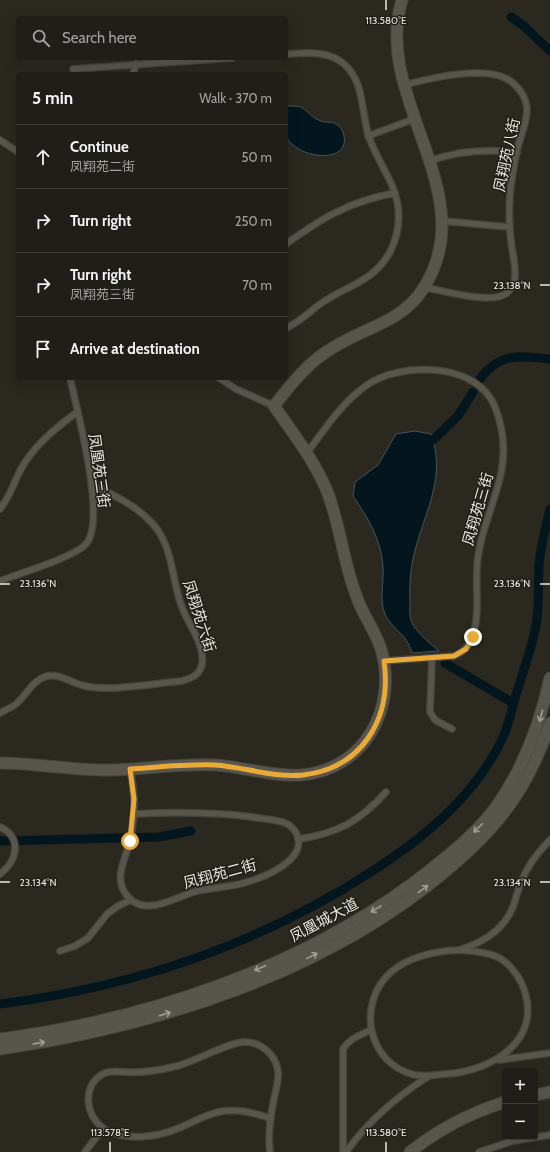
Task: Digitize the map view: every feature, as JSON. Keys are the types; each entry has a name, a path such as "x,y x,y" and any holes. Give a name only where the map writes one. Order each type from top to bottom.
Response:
{"street":[{"path":"0,763 82,769 130,769 182,765 216,765 284,775 302,775 319,772 336,765 351,756 364,744 374,729 381,713 385,696 386,678 381,648 356,595 327,492 307,453 274,406 289,386 309,365 332,348 351,337 401,314 414,302 424,287 437,256 442,221 439,190 414,119 400,70 396,38 397,23 402,0"},
{"name":"凤凰城大道","path":"0,1039 103,1020 191,995 234,979 317,942 380,906 412,884 467,839 498,804 520,768 531,744 540,719 550,678"},
{"name":"凤凰城大道","path":"0,1049 97,1032 185,1008 282,970 357,933 427,887 482,838 503,814 531,770 550,723"},
{"path":"538,1094 550,1092"},
{"path":"410,1152 430,1136 459,1120 487,1107 502,1103"}],"lane":[{"path":"288,54 322,53 334,57 344,64 352,73 358,83 368,136 395,193 398,208 396,237 382,264 372,275 360,284 324,301 288,327"},
{"path":"73,69 200,60"},
{"path":"134,72 136,64"},
{"name":"凤翔苑八街","path":"404,85 433,78 462,74 491,74 503,77 513,82 521,91 526,101 528,113 517,153 510,191 510,227 515,274 512,287 507,293 496,298 484,298 424,287"},
{"path":"368,136 414,119"},
{"path":"0,140 16,151"},
{"path":"429,161 470,151 494,150 517,153"},
{"path":"288,243 319,220 343,208 368,198 395,193"},
{"path":"442,221 510,227"},
{"name":"凤翔苑三街","path":"307,453 336,413 347,402 367,385 393,373 426,370 450,373 466,378 477,385 491,399 501,427 503,464 500,484 482,534 478,556 474,633 470,644 460,654 432,658 384,661"},
{"name":"凤凰苑三街","path":"0,581 68,556 80,550 87,543 93,529 92,485 70,380"},
{"path":"222,380 236,390 274,406"},
{"path":"0,509 6,502 21,469 37,445 78,412"},
{"name":"凤翔苑六街","path":"0,713 16,704 39,679 47,676 54,676 84,686 109,687 182,681 192,678 200,669 202,658 199,645 183,611 177,592 170,556 157,530 132,505 92,485"},
{"path":"432,658 430,712 435,720 452,729"},
{"path":"60,951 75,946 88,938 107,914 118,906 131,900 121,884 120,875 130,838 134,814 133,784 130,769"},
{"path":"134,814 203,813 260,818 285,823 296,832 298,839 319,836 350,823 373,807 386,792"},
{"path":"0,827 7,832 13,841 15,851 14,860 9,867 0,874"},
{"name":"凤翔苑二街","path":"131,900 148,906 157,906 195,892 232,886 257,878 291,859 296,853 298,839"},
{"path":"459,950 476,944 492,935 504,922 513,907 527,869 550,841"},
{"path":"440,951 478,951 496,956 509,966 519,978 526,993 527,1009 525,1025 519,1039 508,1052 497,1060 471,1071 429,1076 414,1074 401,1069 389,1061 380,1050 372,1030 370,1008 375,994 382,982 392,971 422,956 440,951"},
{"path":"344,1152 343,1049 347,1042 353,1038 372,1030"},
{"path":"270,1152 271,1119 279,1081 276,1062 271,1054 264,1048 246,1042 236,1043 203,1058 178,1066 152,1071 115,1071 105,1073 93,1083 87,1097 88,1107 92,1117 103,1128 118,1134 149,1136 165,1133 208,1114 224,1111 240,1110 256,1113 271,1119"},
{"path":"497,1060 550,1053"},
{"path":"344,1152 362,1131 390,1103 429,1076"},
{"path":"85,1152 103,1128"},
{"path":"479,1152 513,1141 550,1135"}],"water":[{"path":"288,106 301,107 318,120 338,125 344,134 344,145 339,151 331,155 321,156 310,154 300,150 288,139"},
{"path":"415,431 431,434 437,464 436,478 430,505 413,560 410,580 410,615 411,621 417,631 439,651 412,653 406,640 391,624 383,609 383,568 380,548 369,521 353,496 355,482 378,465 396,434"}],"waterway":[{"path":"511,17 525,27 550,51"},
{"path":"480,379 495,364 503,360 520,357 550,359"},
{"path":"433,440 458,416 473,392"},
{"path":"0,1004 98,986 146,974 193,959 239,941 284,921 328,898 391,859 429,830 464,796 479,777 493,757 506,730 537,620 540,559 550,509"},
{"path":"445,663 513,703"},
{"path":"0,841 159,837 191,831"}],"route":[{"path":"130,841 134,814 133,784 130,769 182,765 216,765 284,775 302,775 319,772 336,765 351,756 364,744 374,729 381,713 385,696 386,678 384,661 454,656 460,654 466,649 473,637"}]}
